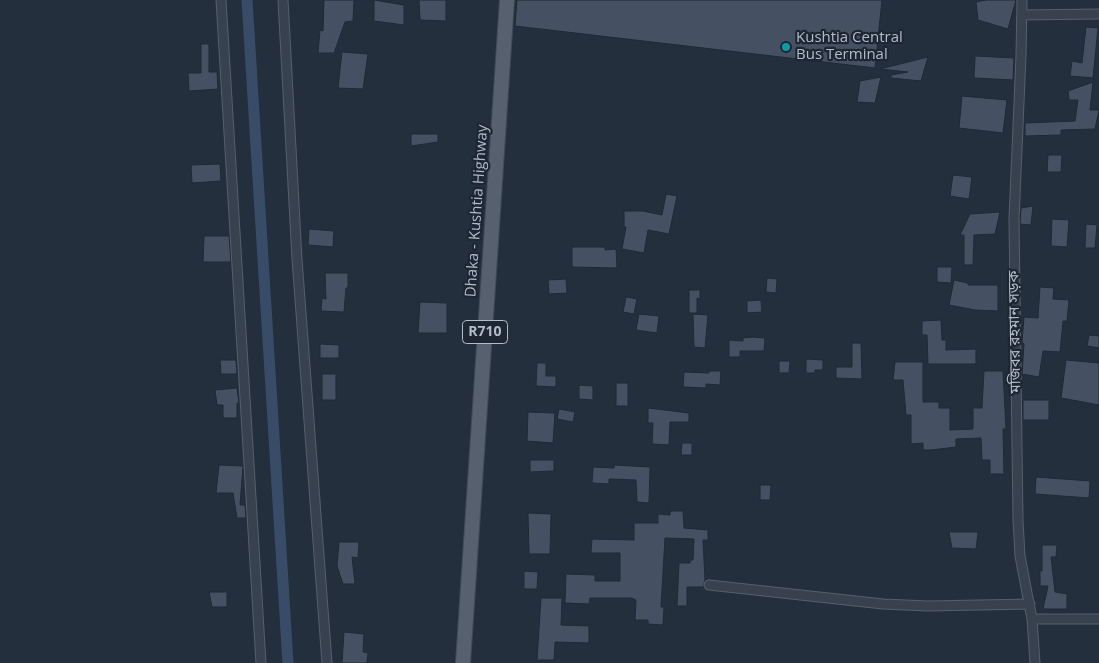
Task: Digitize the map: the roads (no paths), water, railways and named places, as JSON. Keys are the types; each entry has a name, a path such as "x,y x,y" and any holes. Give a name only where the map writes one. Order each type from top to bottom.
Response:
{"main road":[{"name":"Dhaka - Kushtia Highway","path":"463,663 507,0"}],"street":[{"path":"221,0 261,663"},
{"path":"283,0 297,259 327,663"},
{"name":"মজিবর রহমান সড়ক","path":"1022,0 1014,219 1016,413 1020,556 1030,604 1035,663"},
{"path":"1022,15 1099,14"},
{"path":"709,585 883,604 928,606 1030,604"},
{"path":"1032,619 1099,619"}],"waterway":[{"path":"247,0 288,663"}],"place":[{"name":"Kushtia Central Bus Terminal","path":"786,47"}]}
